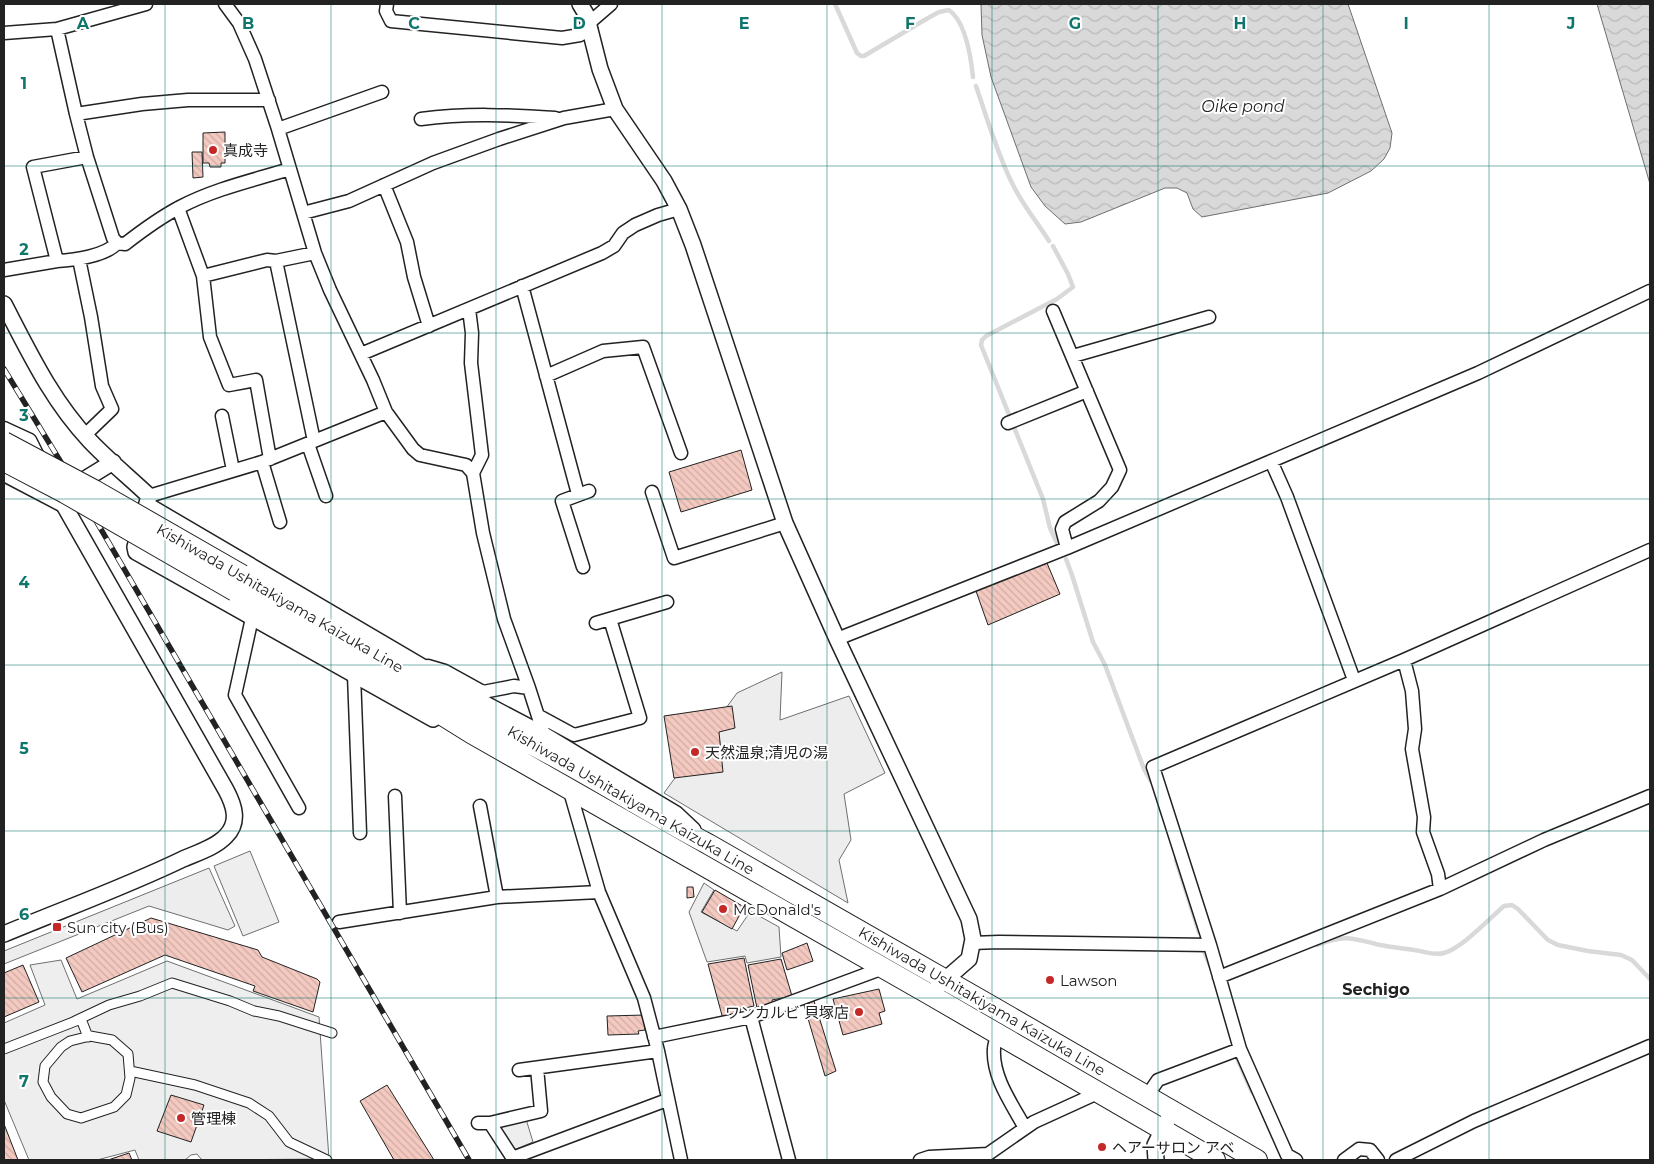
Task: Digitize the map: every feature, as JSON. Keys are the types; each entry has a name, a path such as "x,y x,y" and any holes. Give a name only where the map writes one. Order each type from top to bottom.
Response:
{"main road":[{"name":"Kishiwada Ushitakiyama Kaizuka Line","path":"4,442 94,490 339,651 471,733 884,968 1215,1160"},
{"name":"Kishiwada Ushitakiyama Kaizuka Line","path":"4,461 238,583 521,739 547,744 670,824 910,959 1257,1160"}],"street":[{"path":"4,33 57,29 146,4"},
{"path":"225,4 239,23 251,50 278,129 315,253 386,412 413,448 420,454 466,465 473,473 483,533 504,619 530,688 547,744 570,790 599,892 644,998 658,1051 681,1160"},
{"path":"387,4 386,11 391,21 562,38 580,35 611,4"},
{"path":"580,4 590,26 600,69 615,109 664,181 679,209 694,245 785,523 837,639 969,919 972,943 970,959 928,994"},
{"path":"57,29 87,157 113,238 117,243 125,244 150,225 178,208 243,183 290,169"},
{"path":"278,129 382,92"},
{"path":"76,114 142,104 188,100 268,100"},
{"path":"303,213 349,200 433,163 564,118 615,109"},
{"path":"420,119 451,115 490,114 564,118"},
{"path":"58,261 33,167 87,157"},
{"path":"384,185 407,242 414,277 429,326"},
{"path":"178,208 203,276 210,337 229,385 256,380 266,460 280,522"},
{"path":"361,354 602,253 614,246 623,233 635,225 679,209"},
{"path":"4,270 79,259 112,248 117,243"},
{"path":"203,276 267,260 276,262 315,253"},
{"path":"79,259 102,386 112,410 85,435"},
{"path":"276,262 311,443 326,496"},
{"path":"522,286 546,376 583,492 562,501 583,567"},
{"path":"837,639 1067,548 1478,373 1650,291"},
{"path":"4,304 39,373 67,414 148,500 489,706 547,744"},
{"path":"470,309 472,333 471,363 482,454 473,473"},
{"path":"1053,311 1120,470 1112,487 1099,501 1065,522 1062,529 1067,548"},
{"path":"1072,356 1209,317"},
{"path":"546,376 603,351 643,347 682,453"},
{"path":"1012,422 1087,391"},
{"path":"148,500 266,460 386,412"},
{"path":"222,416 234,470"},
{"path":"4,428 30,440 62,501 234,806 234,823 226,836 212,846 155,873 4,934"},
{"path":"1271,461 1287,497 1354,680"},
{"path":"62,501 113,462"},
{"path":"4,475 62,501"},
{"path":"652,492 674,558 785,523"},
{"path":"148,500 135,547 136,552 410,708 541,774"},
{"path":"1296,1160 1287,1155 1240,1049 1210,945 1153,767 1404,660 1650,550"},
{"path":"596,622 667,602"},
{"path":"252,618 235,694 299,808"},
{"path":"539,716 574,735 640,718 610,619"},
{"path":"1404,660 1412,691 1415,729 1412,748 1424,817 1423,832 1438,874 1440,889"},
{"path":"414,662 445,671 483,692 514,686 530,688"},
{"path":"354,675 360,833"},
{"path":"395,796 400,913"},
{"path":"1219,977 1440,889 1544,840 1650,796"},
{"path":"480,806 497,897"},
{"path":"339,922 497,897 599,892"},
{"path":"972,943 1210,945"},
{"path":"654,1038 751,1017 910,959"},
{"path":"75,1021 108,1005 140,996 172,983 223,998 254,1011 279,1016 332,1033"},
{"path":"751,1017 789,1160"},
{"path":"4,1049 81,1019 88,1036"},
{"path":"998,1034 994,1048 996,1070 1025,1128"},
{"path":"88,1036 112,1040 128,1054 130,1071 126,1095 114,1107 81,1118 67,1114 51,1097 43,1082 45,1066 61,1047 70,1041 88,1036"},
{"path":"1396,1160 1474,1121 1650,1046"},
{"path":"1147,1096 1158,1080 1240,1049"},
{"path":"519,1070 658,1051"},
{"path":"537,1068 541,1111 484,1123 513,1159 667,1100"},
{"path":"130,1071 195,1085 250,1103 268,1116 289,1142 327,1160"},
{"path":"921,1160 929,1157 989,1157 1034,1122 1091,1096 1096,1091"},
{"path":"1156,1160 1155,1145 1172,1112"},
{"path":"1344,1160 1359,1149 1370,1150 1378,1160"}],"shaded area":[{"path":"782,672 780,720 849,696 885,773 844,794 851,840 839,860 848,903 664,793 737,693"},
{"path":"250,851 279,922 243,936 214,866"},
{"path":"209,868 235,926 228,930 149,906 4,964 4,951"},
{"path":"704,883 714,890 701,912 737,931 750,912 779,927 781,957 747,963 745,956 707,962 689,912"},
{"path":"61,960 77,999 167,961 319,1017 329,1159 202,1160 197,1154 191,1155 185,1160 139,1160 135,1150 97,1160 29,1160 4,1100 4,1023 45,1005 30,965"},
{"path":"526,1119 533,1142 514,1150 501,1129 504,1125"}],"water":[{"name":"Oike pond","path":"981,4 1348,4 1392,133 1390,148 1384,159 1371,171 1328,193 1202,217 1193,209 1187,193 1177,188 1165,188 1081,222 1065,224 1045,206 1031,187 991,77 982,35"},
{"path":"1597,4 1650,4 1650,184"}],"building":[{"path":"225,132 225,163 221,163 221,167 210,167 209,163 203,163 203,133"},
{"path":"192,152 202,152 203,177 193,178"},
{"path":"741,450 752,490 681,512 669,472"},
{"path":"1047,563 1060,594 988,625 976,591"},
{"name":"天然温泉;清児の湯","path":"732,706 735,728 719,732 723,772 674,778 664,716"},
{"path":"687,887 693,887 694,897 687,898"},
{"name":"McDonald's","path":"715,890 744,907 732,929 702,912"},
{"path":"151,918 258,950 262,957 317,979 320,982 313,1012 253,991 255,986 165,955 82,992 66,958"},
{"path":"807,943 813,961 787,970 782,953"},
{"path":"744,958 754,1006 740,1009 741,1015 723,1019 708,964"},
{"path":"781,959 792,996 772,1000 773,1005 757,1008 748,965"},
{"path":"23,965 39,1002 4,1017 4,973"},
{"name":"ワンカルビ 貝塚店","path":"879,989 885,1011 879,1013 882,1024 843,1035 833,999"},
{"path":"814,1001 836,1071 825,1076 804,1005"},
{"path":"645,1015 645,1030 638,1031 639,1034 608,1035 607,1016"},
{"path":"387,1085 434,1160 394,1160 360,1101"},
{"name":"管理棟","path":"171,1095 204,1105 191,1142 157,1131"},
{"path":"4,1124 18,1160 4,1160"},
{"path":"129,1153 132,1160 108,1160"}],"waterway":[{"path":"835,4 857,53 861,56 939,12 949,10 964,31 973,77"},
{"path":"976,86 1007,172 1020,198 1049,241"},
{"path":"1053,246 1073,287 1057,299 986,336 982,340 981,345 1043,499 1050,528 1057,543"},
{"path":"1066,559 1093,642 1105,665 1144,769 1151,781"},
{"path":"1176,860 1199,932"},
{"path":"1317,945 1335,939 1348,938 1440,954 1459,945 1504,906 1512,905 1548,940 1558,945 1621,955 1632,960 1650,979"},
{"path":"1204,951 1210,966"},
{"path":"1237,1058 1252,1092"}],"railway":[{"path":"4,369 81,495 469,1160"}],"place":[{"name":"真成寺","path":"213,150"},
{"name":"天然温泉;清児の湯","path":"695,752"},
{"name":"McDonald's","path":"723,909"},
{"name":"Sun city (Bus)","path":"57,927"},
{"name":"Lawson","path":"1050,980"},
{"name":"ワンカルビ 貝塚店","path":"859,1012"},
{"name":"管理棟","path":"181,1118"},
{"name":"ヘアーサロン アベ","path":"1102,1147"}],"district":[{"name":"Sechigo","path":"1376,989"}]}
